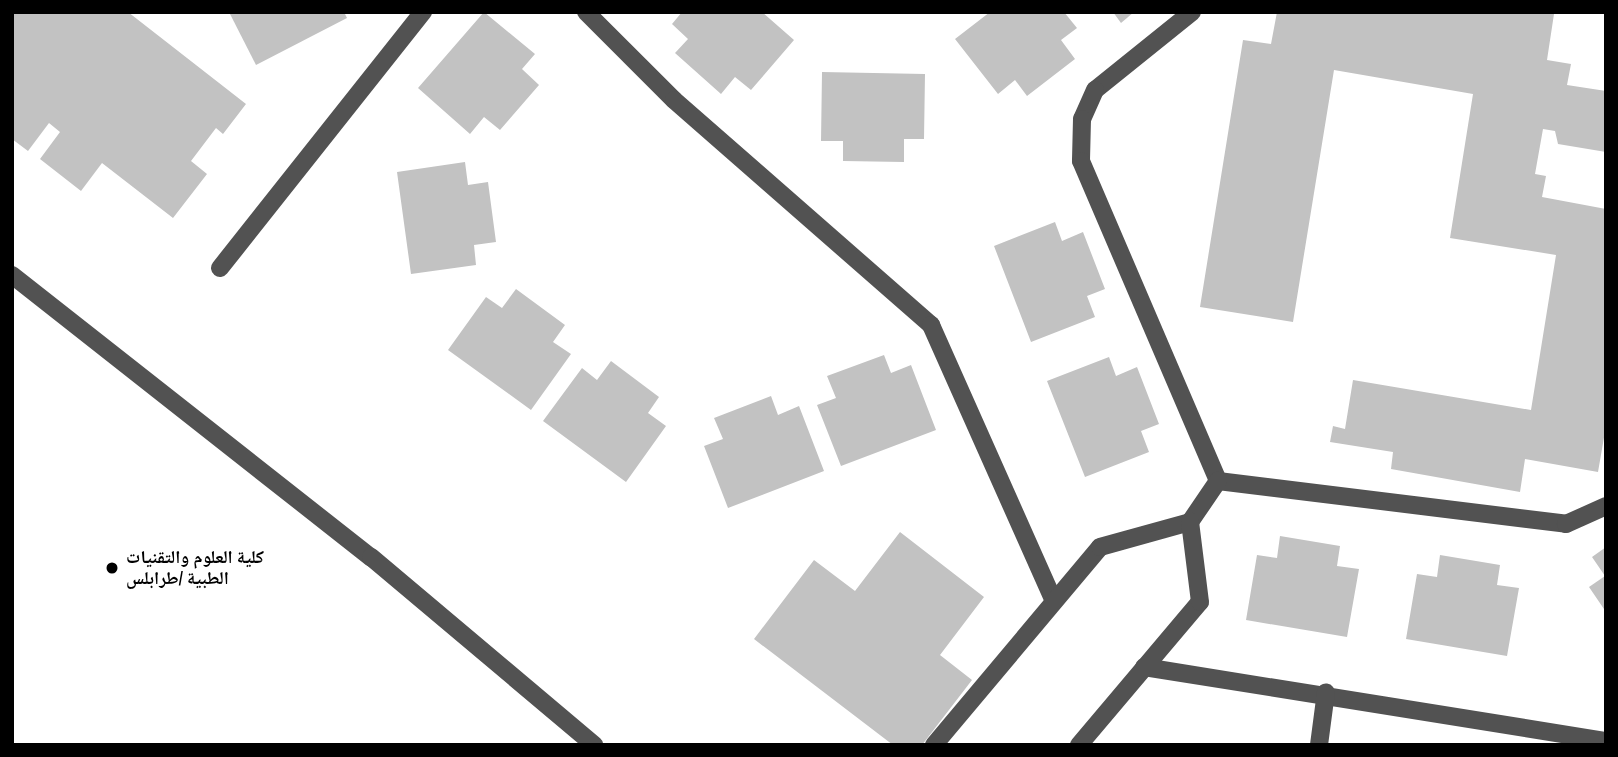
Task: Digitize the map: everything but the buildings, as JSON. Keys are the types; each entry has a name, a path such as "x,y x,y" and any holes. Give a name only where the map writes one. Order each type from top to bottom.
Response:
{"street":[{"path":"220,268 423,12"},
{"path":"586,12 674,100 931,325 1053,599"},
{"path":"1192,12 1095,90 1083,119 1081,161 1218,481"},
{"path":"12,275 371,557 594,745"},
{"path":"934,745 1053,599 1100,547 1190,522 1218,481"},
{"path":"1218,481 1566,524 1606,506"},
{"path":"1079,745 1200,602 1190,522"},
{"path":"1144,667 1326,692 1606,741"},
{"path":"1319,745 1326,692"}],"place":[{"name":"كلية العلوم والتقنيات الطبية /طرابلس","path":"112,568"}]}
